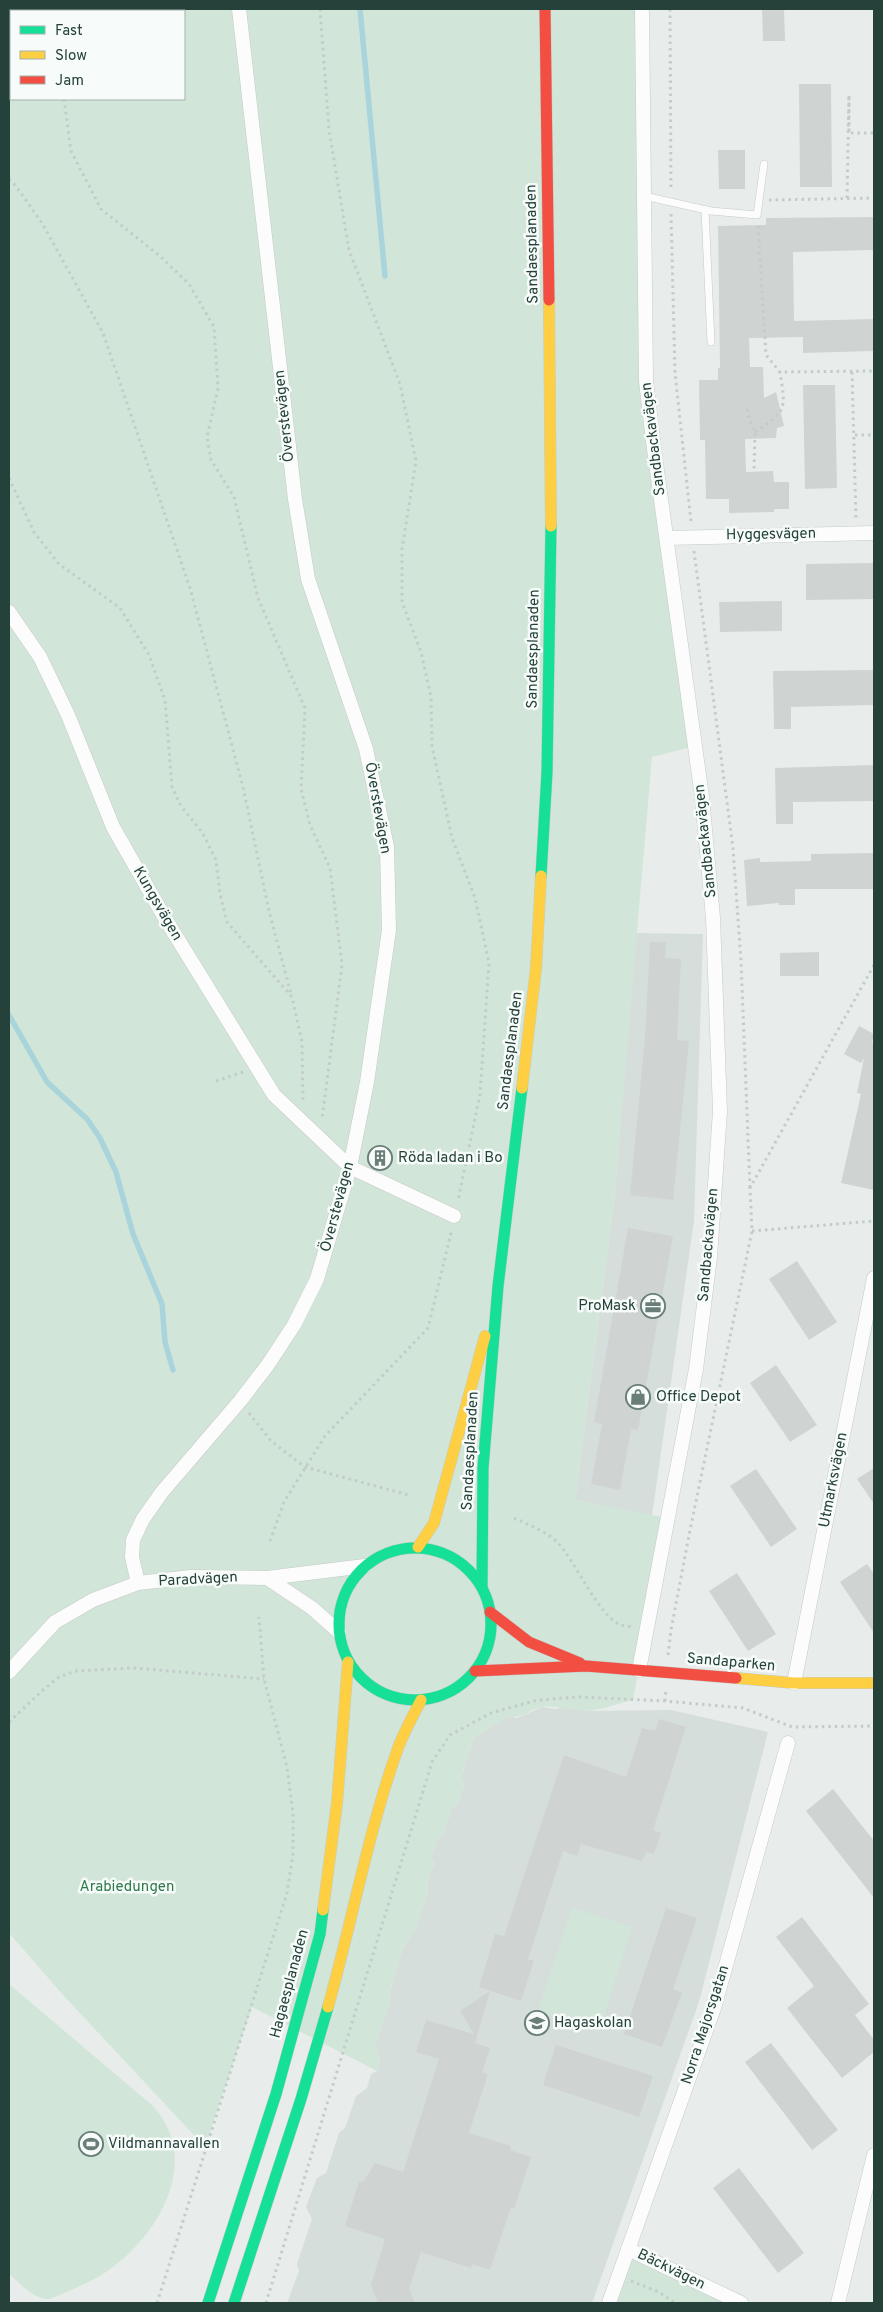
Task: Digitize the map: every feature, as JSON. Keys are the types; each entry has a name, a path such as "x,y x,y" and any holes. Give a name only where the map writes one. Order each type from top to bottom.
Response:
{"main road":[{"name":"Sandaesplanaden","path":"482,1587 483,1468 498,1286 536,968 547,772 551,504 546,9"},
{"name":"Sandaesplanaden","path":"418,1547 434,1522 498,1286"},
{"path":"418,1547 445,1553 468,1568 482,1587 490,1612 489,1642 474,1671 461,1684 446,1693 421,1700 401,1699 381,1692 367,1684 348,1662 339,1632 339,1613 344,1594 355,1576 365,1566 389,1552 418,1547"},
{"name":"Sandaparken","path":"490,1612 529,1642 586,1666"},
{"name":"Hagaesplanaden","path":"208,2303 276,2094 320,1934 337,1802 348,1662"},
{"name":"Sandaparken","path":"474,1671 586,1666 794,1683 874,1683"},
{"path":"234,2303 306,2081 346,1943 376,1821 395,1756 421,1700"}],"street":[{"name":"Överstevägen","path":"138,1583 132,1557 133,1540 143,1519 162,1492 240,1401 294,1325 317,1279 350,1167 366,1082 388,930 387,847 366,749 308,579 295,499 240,9"},
{"name":"Sandbackavägen","path":"639,1670 696,1369 710,1256 720,1111 713,918 704,815 646,382 642,9"},
{"name":"Hyggesvägen","path":"667,538 874,533"},
{"name":"Kungsvägen","path":"9,612 40,657 68,715 113,827 166,920 255,1068 274,1096 350,1167 454,1216"},
{"name":"Utmarksvägen","path":"794,1683 874,1278"},
{"name":"Paradvägen","path":"9,1672 55,1622 94,1600 138,1583 191,1577 267,1578 365,1566"},
{"path":"267,1578 312,1608 339,1632"},
{"name":"Norra Majorsgatan","path":"609,2303 714,2008 788,1743"},
{"path":"838,2303 874,2155"},
{"name":"Bäckvägen","path":"628,2249 741,2303"}],"lane":[{"path":"644,196 705,210 757,215 764,164"},
{"path":"705,210 711,342"}],"path":[{"path":"270,1541 284,1502 325,1436 428,1328 480,1094 489,963 475,898 452,838 432,746 431,697 421,652 402,602 402,549 416,461 400,384 349,250 328,130 320,9"},
{"path":"670,9 671,201"},
{"path":"847,198 849,95 849,133 874,133"},
{"path":"64,100 71,151 101,209 162,257 189,284 214,327 218,388 207,436 211,460 234,497 258,598 305,708 301,789 310,825 330,868 342,965 320,1138"},
{"path":"9,179 42,223 103,333 190,588 243,787 269,912 302,1042 303,1102"},
{"path":"759,201 874,198"},
{"path":"665,1701 671,1630 752,1231 741,961 733,848 693,537 675,373 671,210"},
{"path":"755,432 780,414 784,404 780,372 766,355 757,215"},
{"path":"780,372 874,371"},
{"path":"852,372 856,534"},
{"path":"748,409 749,419 755,432 754,472"},
{"path":"855,436 874,435"},
{"path":"9,478 34,532 59,564 120,608 149,655 165,700 172,787 181,806 202,832 216,860 220,894 227,922 292,997"},
{"path":"750,1188 874,965"},
{"path":"216,1081 255,1068"},
{"path":"752,1231 874,1221"},
{"path":"240,1401 271,1441 305,1467 409,1494"},
{"path":"514,1518 535,1527 557,1542 578,1569 601,1607 620,1625 671,1630"},
{"path":"157,2303 287,1893 293,1852 293,1813 286,1767 264,1679 259,1618"},
{"path":"9,1722 42,1690 60,1676 76,1671 134,1668 264,1679"},
{"path":"266,2303 432,1762 450,1735 492,1714 538,1700 580,1698 665,1701 743,1708 792,1727 874,1726"},
{"path":"618,2276 659,2292 675,2303"}],"shaded area":[{"path":"636,933 703,934 694,1221 652,1516 575,1500 614,1201"},
{"name":"Hagaskolan","path":"542,1707 556,1709 562,1707 588,1711 671,1710 768,1732 699,2002 592,2303 287,2303 299,2271 297,2264 312,2219 306,2207 317,2178 326,2173 339,2133 345,2128 356,2096 367,2088 371,2074 377,2071 380,2058 375,2045 391,1999 389,1993 403,1948 415,1930 428,1891 427,1884 434,1864 431,1857 438,1837 443,1834 452,1808 458,1803 464,1784 461,1777 474,1737 509,1716 517,1718"}],"green space":[{"name":"Arabiedungen","path":"9,9 642,9 646,382 695,746 652,757 614,1201 575,1500 667,1518 633,1700 588,1711 553,1707 537,1708 518,1717 509,1716 474,1737 461,1777 464,1784 458,1803 452,1808 443,1834 438,1837 431,1857 434,1864 427,1884 428,1891 415,1931 403,1948 389,1993 391,1999 375,2045 380,2058 377,2071 252,2007 205,2147 63,1995 9,1933"},
{"path":"572,1908 632,1927 599,2031 538,2012"},
{"name":"Vildmannavallen","path":"9,1984 153,2106 167,2127 174,2150 174,2173 168,2196 157,2219 142,2239 125,2257 106,2272 50,2299 44,2299 33,2294 9,2274"},
{"path":"628,2249 741,2303 609,2303"}],"building":[{"path":"762,9 784,9 785,41 763,41"},
{"path":"799,84 831,84 832,187 800,187"},
{"path":"718,150 745,150 745,189 719,189"},
{"path":"874,217 874,250 793,252 794,321 874,319 874,351 803,353 803,337 749,338 750,367 763,367 764,398 776,392 784,426 777,428 776,438 745,439 746,472 773,471 774,482 789,482 789,509 774,509 774,512 729,513 729,499 706,499 705,440 700,440 699,380 718,380 718,368 720,368 718,226 766,225 766,218"},
{"path":"803,385 835,385 837,488 805,489"},
{"path":"874,563 874,599 806,600 806,564"},
{"path":"782,601 782,631 720,632 719,602"},
{"path":"874,670 874,705 791,707 791,729 774,729 773,671"},
{"path":"874,765 874,801 793,802 793,824 776,824 775,768"},
{"path":"874,853 874,889 795,889 795,905 779,905 779,903 747,906 744,860 760,858 760,862 811,861 811,854"},
{"path":"650,942 666,942 665,958 681,959 677,1040 689,1041 673,1200 630,1195 645,1037"},
{"path":"819,952 819,976 780,976 780,953"},
{"path":"859,1026 874,1034 872,1043 874,1043 874,1190 841,1183 861,1094 857,1093 864,1058 861,1063 844,1054"},
{"name":"Röda ladan i Bo","path":"388,1149 389,1166 371,1167 370,1150"},
{"path":"628,1228 673,1236 638,1430 631,1429 620,1490 591,1484 602,1424 594,1422"},
{"path":"797,1261 837,1322 809,1340 769,1279"},
{"path":"776,1365 817,1425 790,1442 750,1383"},
{"path":"874,1468 874,1504 857,1479"},
{"path":"756,1469 797,1529 771,1547 730,1486"},
{"path":"867,1564 874,1574 874,1633 840,1582"},
{"path":"737,1573 776,1634 748,1651 709,1591"},
{"path":"659,1719 686,1727 653,1830 661,1833 654,1854 646,1852 642,1861 581,1844 577,1856 563,1851 528,1959 534,1961 521,2001 479,1987 495,1934 504,1936 564,1755 626,1777 642,1728 655,1731"},
{"path":"833,1789 874,1841 874,1898 806,1811"},
{"path":"666,1908 697,1918 673,1989 682,1993 662,2047 624,2034"},
{"path":"802,1917 869,2004 855,2015 874,2040 874,2052 842,2078 787,2008 814,1986 776,1937"},
{"path":"490,1991 475,2043 490,2048 482,2072 488,2074 469,2133 511,2146 510,2150 531,2157 514,2209 511,2207 490,2270 472,2264 471,2268 421,2252 409,2289 415,2303 378,2303 371,2285 385,2239 345,2226 359,2181 363,2182 375,2163 403,2172 439,2059 416,2052 426,2020 474,2034 460,2011"},
{"path":"771,2043 838,2130 812,2150 745,2062"},
{"path":"556,2045 653,2076 639,2117 543,2085"},
{"path":"739,2168 804,2253 778,2273 713,2188"}],"waterway":[{"path":"360,9 385,276"},
{"path":"9,1015 47,1082 87,1119 100,1138 116,1172 133,1234 162,1304 165,1342 173,1370"}],"traffic: fast":[{"path":"541,876 547,772 551,526"},
{"path":"482,1587 483,1468 498,1286 522,1088"},
{"path":"415,1548 430,1549 444,1554 469,1570 485,1595 490,1609 491,1624 490,1639 485,1653 469,1678 444,1694 430,1699 415,1700 400,1699 386,1694 361,1678 345,1653 340,1639 339,1624 340,1609 345,1595 361,1570 386,1554 400,1549 415,1548"},
{"path":"208,2303 276,2094 320,1934 323,1910"},
{"path":"234,2303 301,2099 328,2007"}],"traffic: slow":[{"path":"549,300 551,526"},
{"path":"522,1088 536,968 541,876"},
{"path":"418,1547 434,1523 485,1336"},
{"path":"323,1910 337,1803 348,1662"},
{"path":"736,1678 794,1683 874,1683"},
{"path":"328,2007 387,1780 400,1742 421,1700"}],"traffic: jam":[{"path":"545,9 549,300"},
{"path":"490,1612 529,1642 580,1663"},
{"path":"475,1671 586,1666 736,1678"}],"place":[{"name":"Röda ladan i Bo","path":"380,1158"},
{"name":"ProMask","path":"653,1306"},
{"name":"Office Depot","path":"638,1397"},
{"name":"Hagaskolan","path":"537,2023"},
{"name":"Vildmannavallen","path":"91,2144"}]}
